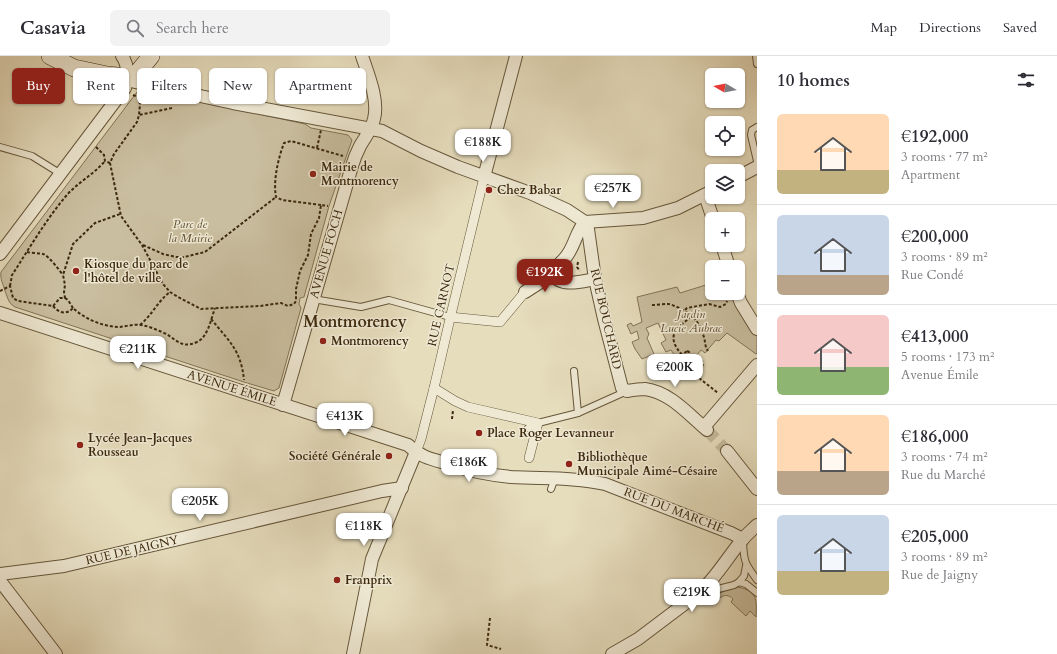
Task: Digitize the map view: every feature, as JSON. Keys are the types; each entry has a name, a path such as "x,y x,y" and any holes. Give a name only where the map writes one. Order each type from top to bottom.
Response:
{"main road":[{"path":"50,56 74,68"},
{"path":"129,81 152,56"}],"street":[{"path":"122,56 127,68"},
{"name":"AVENUE FOCH","path":"283,405 354,160 360,146 371,129 375,118 376,109 370,80 362,56"},
{"path":"484,176 516,56"},
{"path":"129,84 135,82 233,103 382,130 421,151 458,167 530,193 567,210 585,222 642,218 678,208 705,195"},
{"path":"0,254 87,140 112,104"},
{"path":"745,173 757,167"},
{"name":"RUE CARNOT","path":"416,452 421,439 434,388 484,176"},
{"path":"450,317 500,322 525,292 553,274 555,269 568,255 578,232 585,222"},
{"name":"RUE BOUCHARD","path":"585,222 588,229 595,279 604,319 622,388 626,391"},
{"path":"553,274 557,280 561,282 578,282 595,279"},
{"path":"738,300 757,329"},
{"name":"AVENUE ÉMILE","path":"0,313 408,445 416,452"},
{"path":"626,391 644,389 660,393 706,429 726,400 757,365"},
{"path":"434,388 455,401 468,406 538,423 530,468"},
{"path":"727,451 757,489"},
{"path":"354,654 372,560 416,452"},
{"name":"RUE DU MARCHÉ","path":"416,452 424,457 469,471 510,476 530,468 553,484 588,480 605,484 731,533 742,539"},
{"name":"RUE DE JAIGNY","path":"0,574 64,566 382,491 402,488"},
{"path":"612,654 638,639 707,586 742,539 757,525"},
{"path":"0,581 56,654"}],"lane":[{"path":"756,56 757,64"},
{"path":"757,127 752,130 751,135 757,161"},
{"path":"0,147 32,156 61,174"},
{"path":"313,299 361,308 389,300 450,317"},
{"path":"574,371 578,413"},
{"path":"528,428 538,423 578,413 626,391"},
{"path":"742,539 746,566 757,579"},
{"path":"707,586 714,590 734,585 744,576 746,566"},
{"path":"739,582 746,584 757,593"}],"path":[{"path":"129,89 138,98 140,104 140,115 137,122 114,154 110,164 120,214 142,245 162,284 170,292 201,309 260,306 280,303 288,306 294,304 296,301 296,289 300,271 308,255 310,234 319,218 321,205"},
{"path":"140,115 172,108"},
{"path":"317,148 322,120"},
{"path":"73,308 70,311 62,312 53,306 18,301 13,298 10,286 12,275 66,196 80,182 98,170 105,161 102,152 87,140"},
{"path":"340,208 282,200 276,197 274,189 280,154 284,143 291,141 354,160"},
{"path":"105,161 110,164"},
{"path":"142,245 162,254 176,257 184,257 205,252 276,197"},
{"path":"63,275 73,244 95,223 120,214"},
{"path":"27,252 42,254 48,257 63,275 65,298 78,313 97,323 117,327 140,325 173,337 179,344 187,345 197,342 203,338 215,308"},
{"path":"0,291 10,286"},
{"path":"140,325 146,320 162,298 170,292"},
{"path":"53,306 60,298 65,298"},
{"path":"685,310 687,308 709,304 720,307 726,304 729,300"},
{"path":"652,305 669,304 685,310 700,324 708,351"},
{"path":"682,355 674,345 673,340 675,332 692,316"},
{"path":"211,319 237,351 242,367 245,392"},
{"path":"686,359 689,352 686,351 680,360 692,359 696,362 694,374 726,400"},
{"path":"452,419 453,410"},
{"path":"490,618 487,645 501,649"}],"green space":[{"name":"Parc de la Mairie","path":"137,92 137,104 201,104 201,102 305,124 311,128 348,135 352,140 329,206 304,297 300,298 299,304 301,308 279,388 274,391 15,307 8,300 1,279 1,272"},
{"name":"Jardin Lucie Aubrac","path":"705,285 705,300 741,300 757,329 757,353 756,354 727,333 719,341 716,340 705,353 701,350 697,355 703,361 702,363 704,365 698,373 678,360 671,350 666,352 661,343 666,340 658,323 646,328 649,334 647,338 654,354 642,359 632,342 639,339 637,331 631,334 627,325 631,323 633,326 642,322 637,297 677,287 680,293"},
{"path":"738,587 749,591 754,597 756,601 756,617 750,611 746,616 731,602 733,599 728,596 719,598 714,602 711,598 719,593"}],"tunnel":[{"path":"707,430 727,451"}],"place":[{"name":"Mairie de Montmorency","path":"313,174"},
{"name":"Chez Babar","path":"489,190"},
{"name":"Kiosque du parc de l'hôtel de ville","path":"76,271"},
{"name":"Montmorency","path":"323,341"},
{"name":"Place Roger Levanneur","path":"479,433"},
{"name":"Lycée Jean-Jacques Rousseau","path":"80,445"},
{"name":"Société Générale","path":"389,456"},
{"name":"Bibliothèque Municipale Aimé-Césaire","path":"569,464"},
{"name":"Franprix","path":"337,580"}],"district":[{"name":"Montmorency","path":"355,321"}]}
